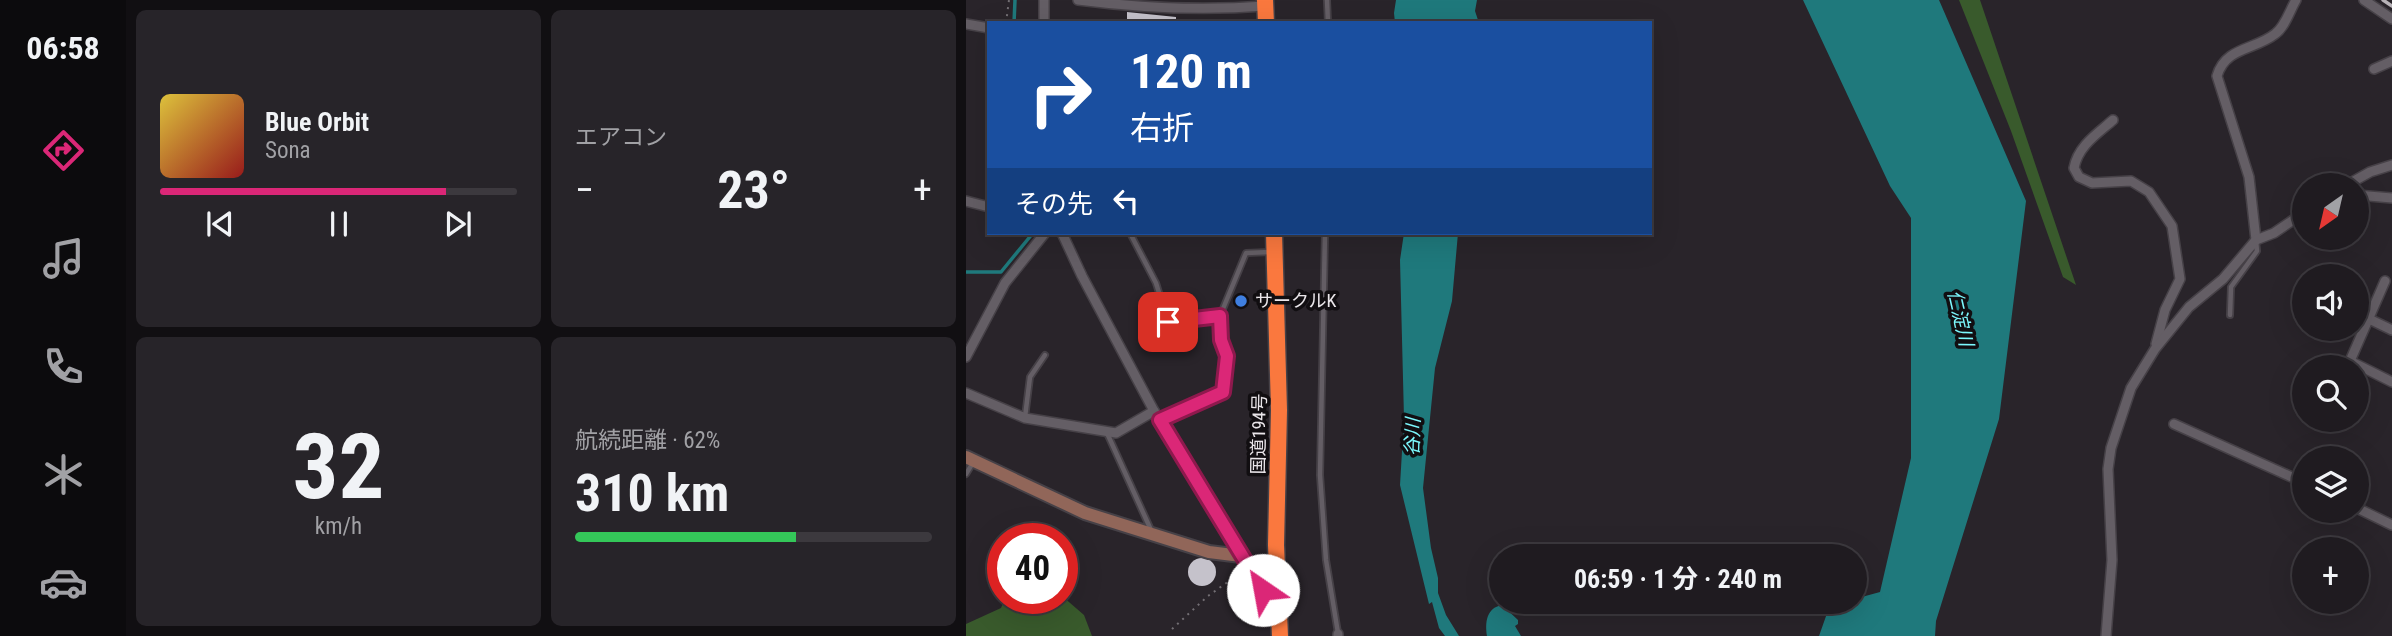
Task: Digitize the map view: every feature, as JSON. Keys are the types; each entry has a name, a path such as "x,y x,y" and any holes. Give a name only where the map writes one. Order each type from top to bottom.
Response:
{"highway":[{"name":"国道194号","path":"1274,235 1279,410 1276,545 1280,636"}],"street":[{"path":"1044,0 1044,21"},
{"path":"1078,0 1140,8 1266,10"},
{"path":"2256,240 2249,177 2217,76 2232,54 2276,34 2295,0"},
{"path":"2364,0 2392,19"},
{"path":"966,24 987,28"},
{"path":"2374,69 2392,61"},
{"path":"2113,120 2076,156 2074,168 2079,177 2092,183 2131,181 2149,191 2172,226 2180,279 2165,310 2154,349"},
{"path":"2368,173 2392,165"},
{"path":"2370,196 2392,198"},
{"path":"966,201 987,206"},
{"path":"2106,636 2112,560 2108,469 2111,448 2131,388 2154,349 2189,307 2223,279 2256,240 2274,233 2292,221"},
{"path":"966,357 1005,283 1043,235"},
{"path":"1063,235 1157,416 1244,561 1278,612"},
{"path":"2385,281 2369,319 2392,330"},
{"path":"2359,341 2350,361 2392,382"},
{"path":"966,393 1025,418 1107,432 1116,433 1157,416"},
{"path":"2174,424 2292,477"},
{"path":"970,459 1085,513 1244,561"},
{"path":"2369,513 2391,521"}],"lane":[{"path":"1327,0 1328,21"},
{"path":"1131,235 1156,283 1168,322 1220,316"},
{"path":"1325,235 1320,475 1326,561 1338,635"},
{"path":"2230,315 2231,286 2257,251 2256,240"},
{"path":"1157,416 1223,392 1227,356 1221,340 1220,316 1246,253 1274,252"},
{"path":"1025,418 1030,377 1045,355"},
{"path":"1107,432 1153,534"},
{"path":"966,474 970,459"}],"path":[{"path":"1006,21 1009,0"},
{"path":"1172,629 1244,561"}],"green space":[{"path":"1959,0 1980,0 2076,285 2063,277 2011,131"},
{"path":"1078,610 1084,615 1092,636 966,636 966,624 988,614 1078,614"}],"water":[{"path":"1396,0 1477,0 1475,11 1478,21 1395,21"},
{"name":"仁淀川","path":"1803,0 1939,0 2026,201 1999,419 1936,621 1935,636 1819,636 1827,614 1867,614 1867,596 1880,592 1911,458 1911,218 1890,186"},
{"name":"谷川","path":"1404,235 1458,235 1452,301 1435,368 1423,488 1438,578 1438,593 1446,615 1459,636 1445,636 1439,628 1432,602 1429,604 1400,485 1404,418 1400,260"},
{"path":"1490,614 1512,614 1518,620 1515,626 1521,636 1487,636"}],"building":[{"path":"1127,12 1176,17 1176,21 1127,21"},
{"path":"1202,558 1212,562 1216,572 1212,582 1202,586 1192,582 1188,572 1192,562"}],"waterway":[{"path":"1014,21 1015,0"},
{"path":"966,272 1001,272 1031,235"}],"railway":[{"path":"2383,0 2392,6"}],"place":[{"name":"サークルK","path":"1241,301"}],"route":[{"path":"1168,322 1220,316 1221,340 1227,356 1223,392 1160,420 1263,590"}]}
